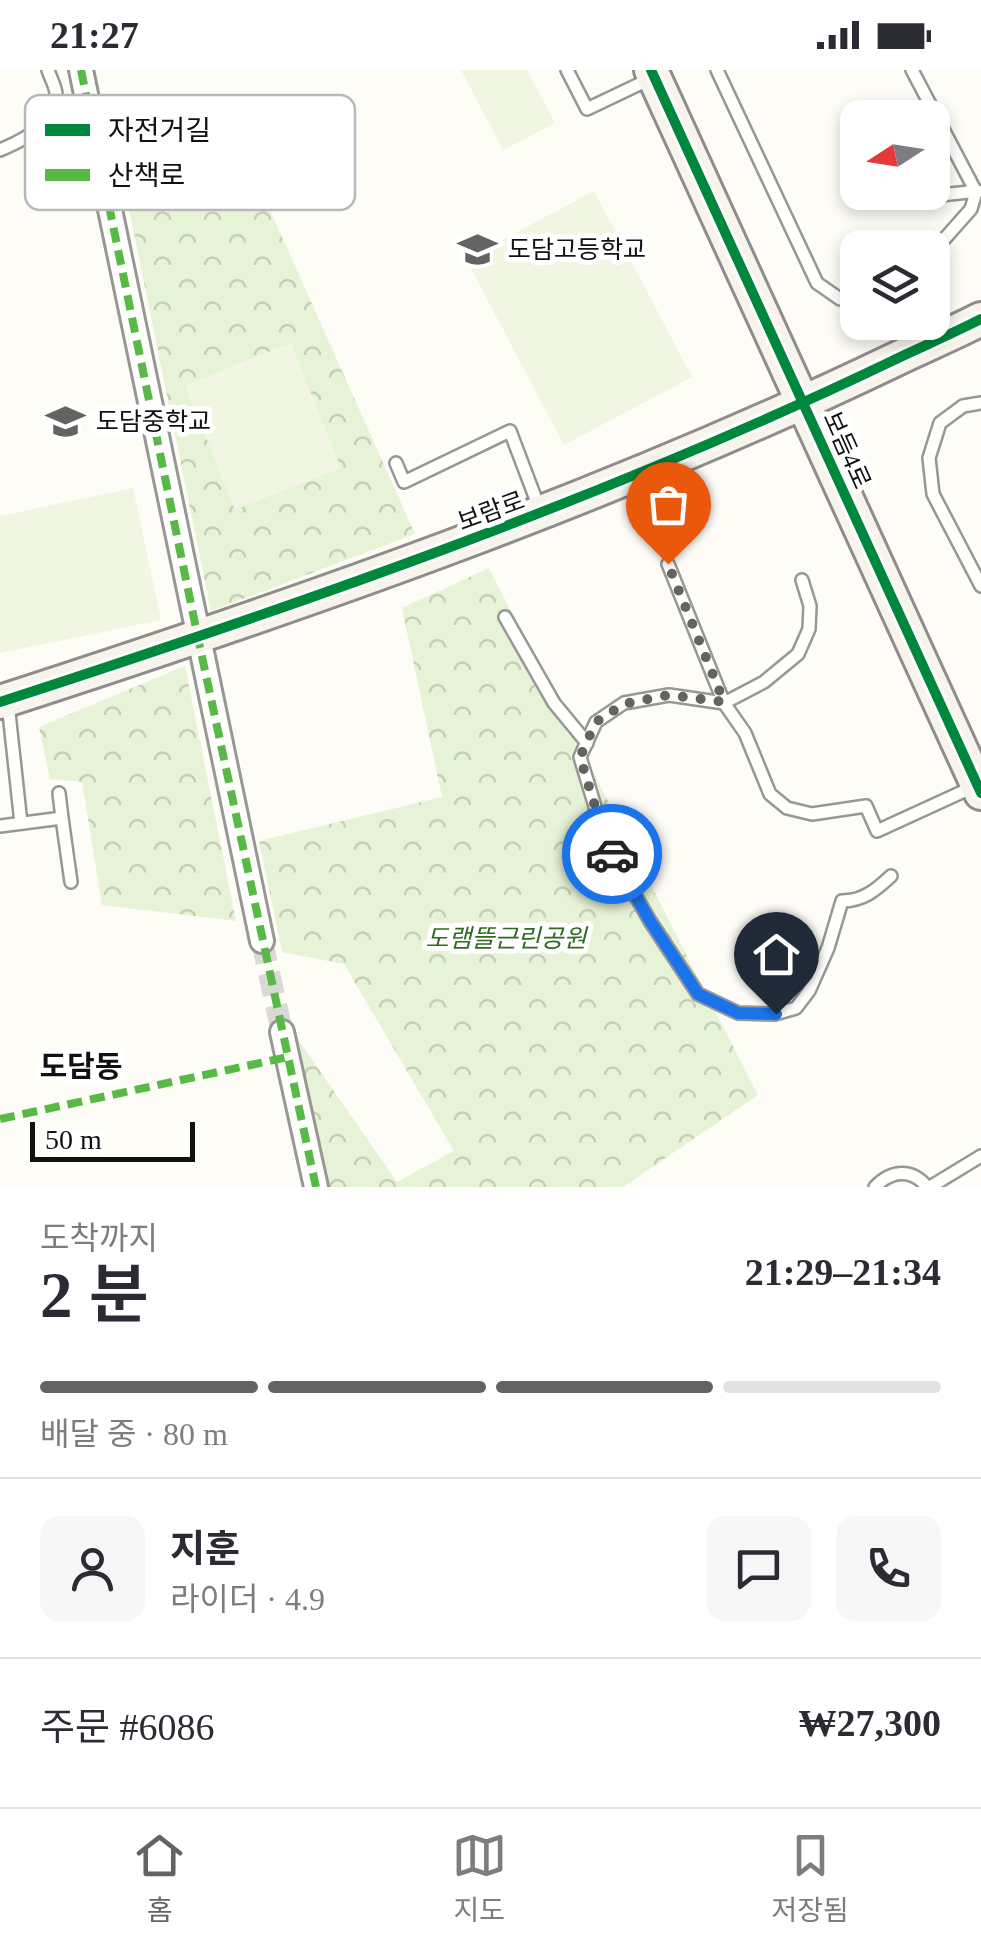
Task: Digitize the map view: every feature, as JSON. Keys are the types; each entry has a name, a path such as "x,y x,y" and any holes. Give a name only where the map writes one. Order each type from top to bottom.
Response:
{"street":[{"path":"81,70 86,95"},
{"name":"보듬4로","path":"652,74 980,787"},
{"path":"110,210 262,941"},
{"name":"보람로","path":"4,701 198,638 542,514 804,403 981,319"},
{"path":"282,1032 316,1187"}],"lane":[{"path":"48,70 56,95"},
{"path":"566,70 587,110 652,74"},
{"path":"717,70 817,283 840,298"},
{"path":"912,70 978,190 972,209 950,233"},
{"path":"0,150 25,138"},
{"path":"950,193 978,190"},
{"path":"981,403 963,406 940,423 929,458 933,494 981,586"},
{"path":"396,464 404,482 510,431 542,514"},
{"path":"668,564 724,702 744,733 770,794 788,808 812,814 866,806 876,831 980,787"},
{"path":"802,580 810,606 808,630 798,654 764,682 724,702 669,695 624,704 596,722 580,757 607,846 650,921 698,994 738,1013 776,1014 796,1008 809,991 828,948 842,902 857,901 890,876"},
{"path":"505,618 554,704 586,743"},
{"path":"4,701 21,823"},
{"path":"0,775 16,772"},
{"path":"59,793 71,882"},
{"path":"0,826 62,818"},
{"path":"876,1187 892,1174 902,1173 913,1174 929,1187 981,1156"}],"green space":[{"path":"461,70 527,70 555,123 503,150"},
{"path":"594,191 692,377 564,445 466,259"},
{"path":"129,210 270,210 415,534 211,611"},
{"path":"291,343 341,468 235,510 185,385"},
{"path":"133,488 161,620 0,653 0,516"},
{"name":"도램뜰근린공원","path":"489,568 758,1095 623,1187 329,1187 295,1035 397,1182 454,1151 344,964 282,952 259,841 442,797 402,608"},
{"path":"185,666 236,921 102,905 82,782 50,779 39,727"}],"tunnel":[{"path":"262,941 282,1032"}],"marked path":[{"path":"81,70 86,95"},
{"path":"110,210 316,1187"},
{"path":"0,1119 288,1057"}],"cycle path":[{"path":"651,70 981,793"},
{"path":"0,702 227,627 563,504 783,411 981,319"}],"way so far":[{"path":"612,854 580,757 596,722 624,704 669,695 724,702 668,564"}],"place":[{"name":"도담고등학교","path":"478,249"},
{"name":"도담중학교","path":"66,421"}],"district":[{"name":"도담동","path":"81,1066"}],"route":[{"path":"612,854 698,994 738,1013 776,1014"}]}
